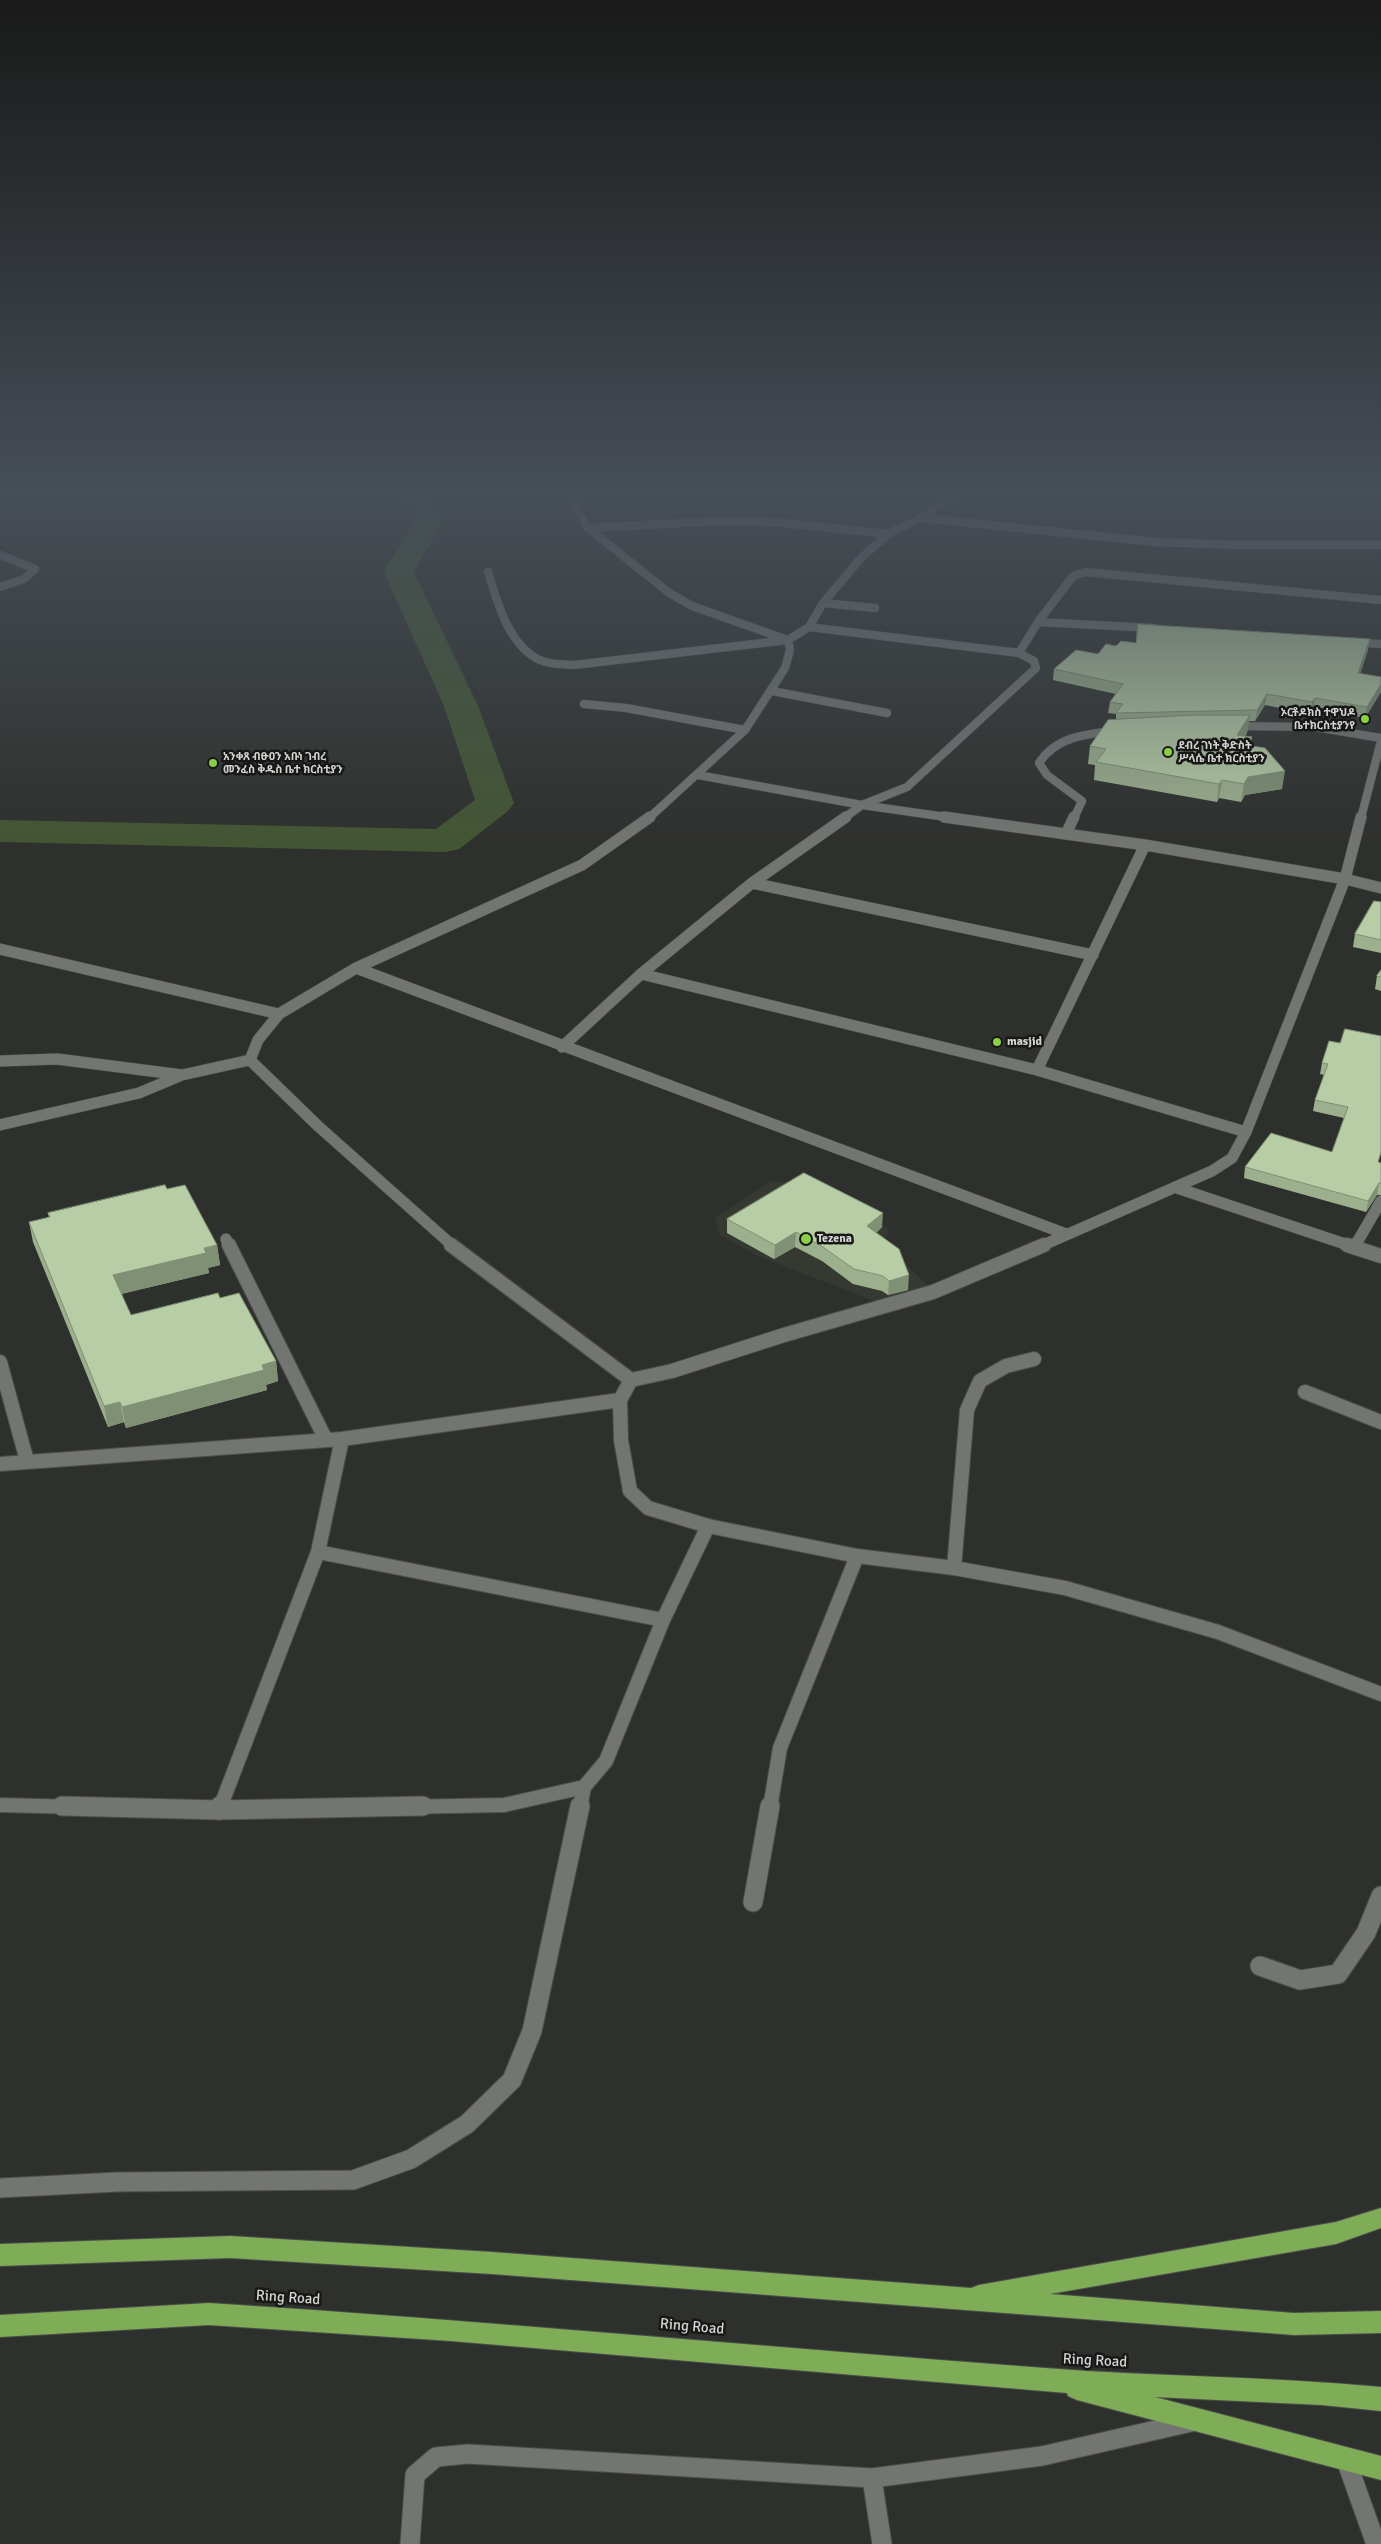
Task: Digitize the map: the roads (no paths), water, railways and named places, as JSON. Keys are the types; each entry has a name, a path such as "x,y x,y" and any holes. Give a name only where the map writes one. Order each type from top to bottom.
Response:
{"highway":[{"path":"958,2300 1336,2233 1381,2218"},
{"path":"0,2255 230,2248 492,2263 958,2300 1294,2324 1381,2322"},
{"name":"Ring Road","path":"0,2326 209,2314 461,2330 786,2356 1049,2380 1322,2393 1381,2399"},
{"path":"1049,2380 1381,2468"}],"street":[{"path":"502,610 507,624 536,658 555,664 574,664 788,640 809,627 819,610"},
{"path":"703,610 788,640"},
{"path":"1019,653 1047,610"},
{"path":"1038,622 1164,629"},
{"path":"562,1047 641,974 752,883 862,805 907,787 1036,668 1034,661 1019,653 809,627"},
{"path":"250,1060 258,1040 279,1014 356,968 582,865 644,823 745,730 772,692 785,668 790,650 788,640"},
{"path":"1341,641 1381,644"},
{"path":"772,692 887,713"},
{"path":"584,704 626,708 745,730"},
{"path":"1220,727 1315,727 1381,740 1345,880 1246,1132 1232,1158 1212,1171 1177,1188 932,1292 784,1335 672,1371 631,1380 620,1400 621,1440 630,1491 648,1508 708,1526 857,1556 954,1568 1064,1588 1218,1632 1380,1691"},
{"path":"1066,834 1082,802 1073,791 1056,783 1042,772 1039,763 1045,751 1067,738 1121,731"},
{"path":"698,775 862,805 1145,846 1345,880 1381,888"},
{"path":"1037,1070 1145,846"},
{"path":"752,883 1093,955"},
{"path":"0,949 279,1014"},
{"path":"356,968 562,1047 1066,1234"},
{"path":"641,974 1037,1070 1246,1132"},
{"path":"0,1061 57,1059 182,1075"},
{"path":"0,1125 139,1093 182,1075 250,1060"},
{"path":"250,1060 318,1126 449,1243 631,1380"},
{"path":"1177,1188 1381,1256"},
{"path":"1354,1247 1381,1201"},
{"path":"226,1239 326,1440"},
{"path":"954,1568 967,1410 980,1381 1006,1366 1034,1359"},
{"path":"0,1362 27,1461"},
{"path":"1305,1392 1381,1422"},
{"path":"0,1464 342,1439 620,1400"},
{"path":"219,1810 318,1552 342,1439"},
{"path":"0,2188 116,2182 353,2180 411,2159 467,2124 512,2080 532,2031 584,1787 606,1761 663,1620 708,1526"},
{"path":"318,1552 663,1620"},
{"path":"753,1902 780,1748 857,1556"},
{"path":"0,1804 219,1810 504,1805 584,1787"},
{"path":"1260,1966 1300,1980 1338,1974 1366,1933 1381,1896"},
{"path":"410,2544 415,2475 436,2457 468,2454 872,2478 1042,2456 1196,2420"},
{"path":"1346,2460 1376,2544"},
{"path":"872,2478 882,2544"}],"waterway":[{"path":"0,831 445,841 495,803 461,706 416,610"}],"place":[{"name":"ኦርቶዶክስ ተዋህዶ ቤተክርስቲያንየ","path":"1365,719"},
{"name":"ደብረ ገነት ቅድስት ሥላሴ ቤተ ክርስቲያን","path":"1168,752"},
{"name":"አንቀጸ ብፁዐን አቡነ ገብረ መንፈስ ቅዱስ ቤተ ክርስቲያን","path":"213,763"},
{"name":"masjid","path":"997,1042"},
{"name":"Tezena","path":"806,1239"}]}
